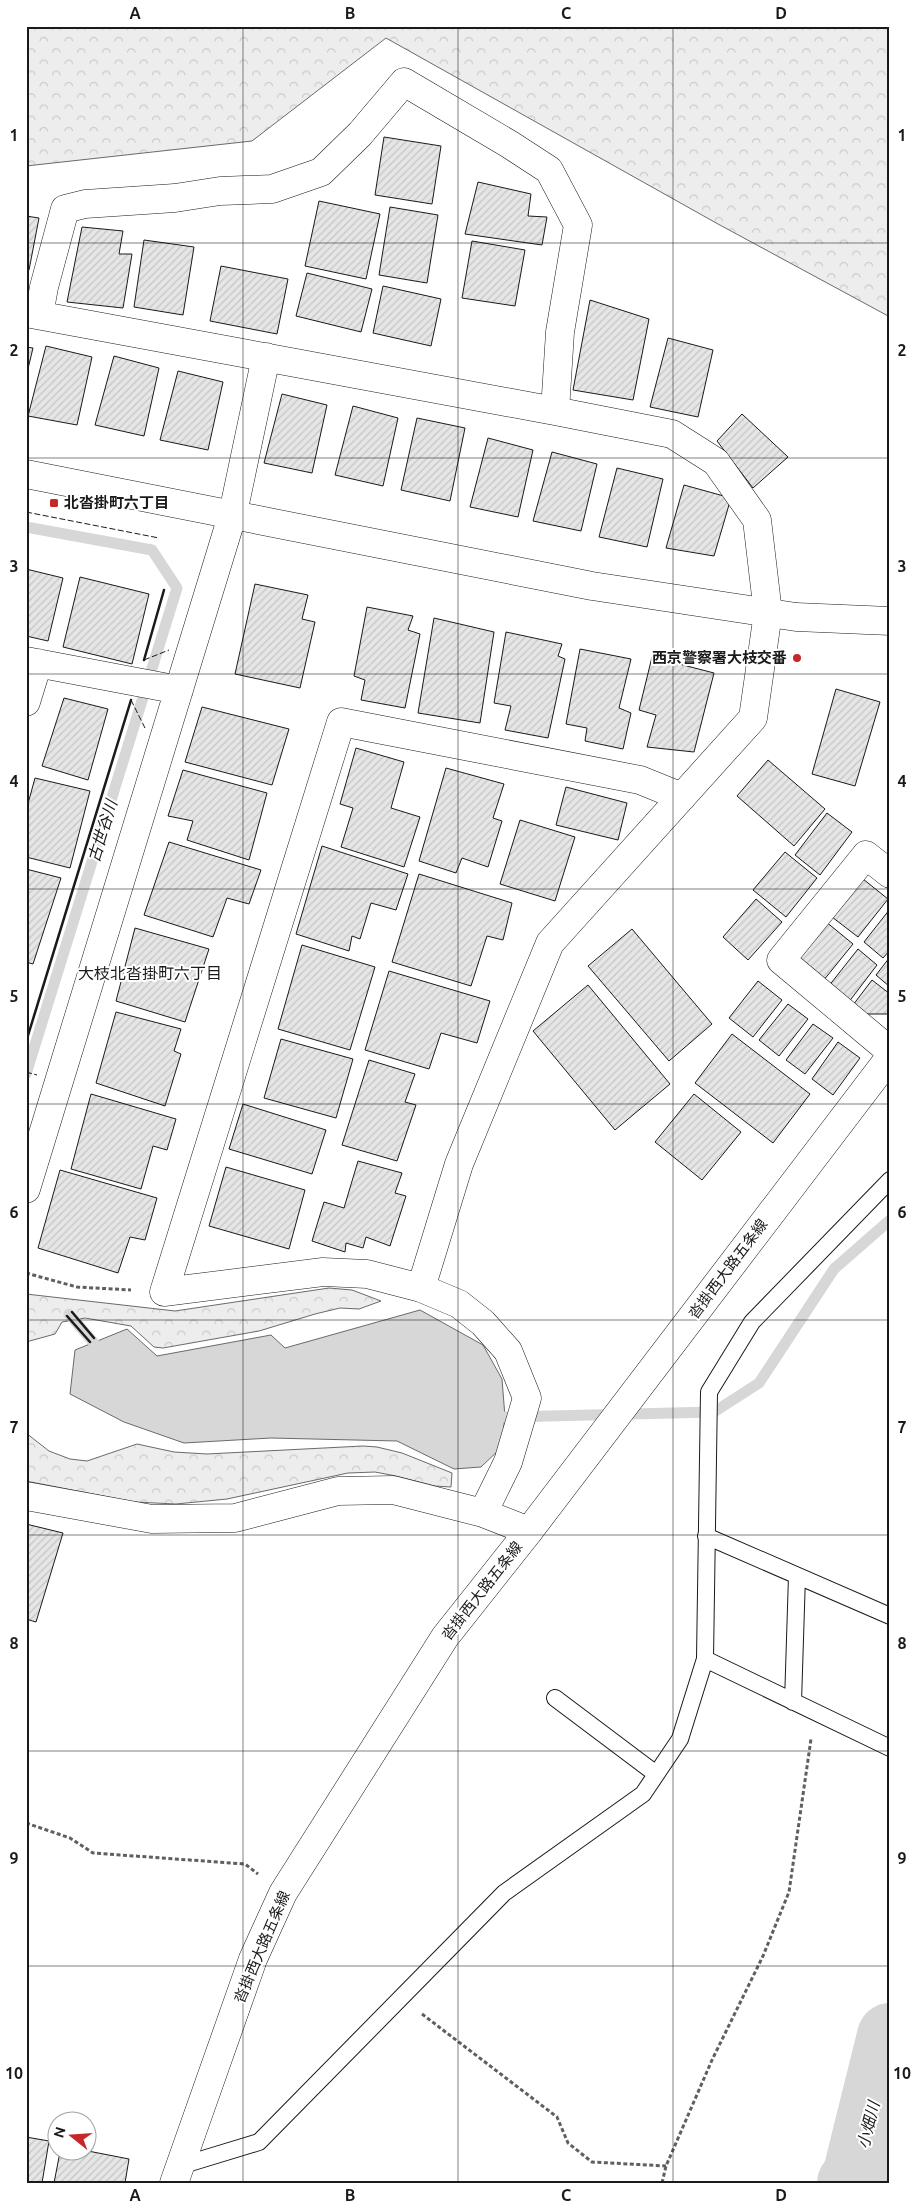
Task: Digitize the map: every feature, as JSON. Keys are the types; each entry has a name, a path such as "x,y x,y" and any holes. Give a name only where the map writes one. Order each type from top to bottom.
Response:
{"street":[{"path":"421,1288 459,1164 550,943 753,718 768,613 757,520 716,462 672,434 33,314 44,287 65,209 85,204 175,198 220,191 272,189 321,172 360,134 404,82 510,144 549,170 578,225 560,332 555,411"},
{"path":"26,1188 169,688 233,513 266,357"},
{"path":"26,474 233,513 592,586 796,617 890,621"},
{"path":"26,702 32,662 169,688"},
{"path":"483,1513 508,1462 526,1398 508,1351 483,1323 459,1304 421,1288 367,1274 323,1272 164,1292 340,722 640,780 682,797"},
{"path":"890,874 866,855 782,960 890,1051"},
{"name":"沓掛西大路五条線","path":"177,2175 253,1959 283,1893 445,1638 529,1531 890,1057"},
{"path":"26,1496 152,1520 235,1518 338,1491 393,1490 483,1513 529,1531"}],"lane":[{"path":"177,2175 259,2142 504,1892 643,1794 680,1739 705,1659 709,1392 752,1322 890,1180"},
{"path":"706,1536 890,1616"},
{"path":"793,1702 798,1576"},
{"path":"705,1659 890,1748"},
{"path":"555,1698 656,1774"}],"path":[{"path":"26,1273 77,1287 164,1292"},
{"path":"662,2183 666,2166 712,2060 762,1956 788,1892 808,1756 817,1713"},
{"path":"26,1823 70,1838 92,1853 245,1864 283,1893"},
{"path":"400,1998 557,2117 568,2143 592,2162 666,2166"}],"green space":[{"path":"26,26 890,26 890,317 718,224 386,38 252,141 26,166"},
{"path":"329,1288 352,1290 381,1301 359,1309 340,1308 315,1314 259,1331 163,1348 154,1347 131,1326 85,1318 62,1322 55,1334 26,1342 26,1294 175,1311"},
{"path":"26,1433 49,1451 70,1459 87,1461 137,1444 174,1452 207,1454 363,1446 377,1447 402,1453 452,1473 451,1487 435,1486 375,1472 348,1473 227,1499 176,1504 134,1502 26,1481"}],"shaded area":[{"path":"420,1310 483,1345 502,1379 505,1417 501,1448 481,1467 454,1469 397,1441 271,1438 184,1443 124,1422 70,1394 75,1350 127,1329 157,1356 271,1335 285,1348"}],"building":[{"path":"384,137 441,146 432,204 375,195"},
{"path":"478,182 531,194 528,216 547,217 542,245 465,234"},
{"path":"319,201 380,214 366,279 305,266"},
{"path":"390,207 438,215 427,283 379,275"},
{"path":"26,216 39,218 29,270 26,269"},
{"path":"82,227 123,231 119,254 132,254 123,308 67,302"},
{"path":"144,240 194,247 183,315 134,307"},
{"path":"472,241 525,250 515,306 462,298"},
{"path":"221,266 288,279 277,334 210,321"},
{"path":"307,273 372,289 361,332 296,316"},
{"path":"383,286 441,299 431,346 373,333"},
{"path":"590,300 649,319 633,400 573,390"},
{"path":"668,338 713,350 698,417 650,407"},
{"path":"46,346 92,357 77,425 28,416"},
{"path":"26,347 33,348 26,377"},
{"path":"114,356 159,368 144,436 95,425"},
{"path":"178,371 223,382 208,450 160,440"},
{"path":"282,394 327,405 312,473 264,463"},
{"path":"353,406 398,418 383,486 335,475"},
{"path":"742,414 788,457 753,488 717,441"},
{"path":"417,418 465,428 450,501 401,490"},
{"path":"488,438 533,450 518,517 470,507"},
{"path":"552,452 597,464 581,531 533,521"},
{"path":"617,468 663,479 647,547 599,537"},
{"path":"684,485 731,498 714,556 666,548"},
{"path":"26,569 63,578 48,641 26,636"},
{"path":"80,577 149,594 132,664 63,647"},
{"path":"255,584 308,595 302,619 315,622 300,688 235,674"},
{"path":"367,607 413,616 408,630 420,634 405,708 361,700 365,680 354,676"},
{"path":"434,618 494,632 480,723 418,713"},
{"path":"506,632 562,644 558,656 565,659 548,738 505,730 511,706 494,703"},
{"path":"580,649 631,659 619,708 631,713 623,749 585,741 587,728 566,724"},
{"path":"652,657 714,673 694,752 647,747 656,715 639,710"},
{"path":"836,689 880,702 855,786 812,774"},
{"path":"64,698 108,709 88,780 42,766"},
{"path":"202,707 289,729 272,785 185,762"},
{"path":"356,748 404,762 391,808 420,817 404,867 341,847 353,808 340,804"},
{"path":"768,760 825,809 794,846 737,796"},
{"path":"446,768 504,784 493,818 502,821 488,867 462,858 456,873 419,861"},
{"path":"183,770 267,793 249,860 187,840 193,821 168,816"},
{"path":"35,778 90,791 70,868 26,857 26,811"},
{"path":"566,787 627,803 618,840 556,825"},
{"path":"827,813 852,832 820,875 795,855"},
{"path":"520,820 575,837 555,901 500,884"},
{"path":"169,842 261,870 249,904 227,898 213,937 144,915"},
{"path":"322,846 408,874 396,910 371,903 360,939 352,936 349,951 296,934"},
{"path":"785,852 817,878 786,917 753,890"},
{"path":"26,869 61,878 33,964 26,962"},
{"path":"419,874 512,903 503,940 487,936 471,986 392,962"},
{"path":"863,879 888,899 858,937 832,917"},
{"path":"756,899 782,922 748,960 723,937"},
{"path":"890,909 890,950 883,958 864,942"},
{"path":"825,921 853,944 823,981 795,959"},
{"path":"135,928 209,949 185,1022 116,1001"},
{"path":"632,929 712,1024 669,1061 588,966"},
{"path":"302,945 375,967 350,1050 278,1029"},
{"path":"858,949 877,965 848,1003 828,987"},
{"path":"890,957 890,987 876,975"},
{"path":"389,971 490,1001 477,1043 441,1033 429,1069 365,1050"},
{"path":"872,980 890,994 890,1014 866,1014 853,1005"},
{"path":"758,981 782,1000 753,1037 729,1018"},
{"path":"588,985 670,1084 615,1130 533,1031"},
{"path":"788,1004 808,1019 779,1056 759,1040"},
{"path":"116,1012 181,1029 174,1051 181,1054 165,1106 96,1083"},
{"path":"813,1024 833,1038 805,1074 786,1060"},
{"path":"732,1034 810,1094 773,1143 695,1083"},
{"path":"281,1039 353,1059 336,1118 264,1098"},
{"path":"838,1042 860,1058 833,1095 812,1079"},
{"path":"369,1060 415,1074 405,1102 416,1105 397,1161 342,1145"},
{"path":"91,1094 176,1119 167,1150 153,1146 141,1189 71,1169"},
{"path":"694,1094 741,1132 702,1180 655,1142"},
{"path":"243,1104 326,1130 312,1174 229,1149"},
{"path":"358,1161 402,1173 395,1193 406,1196 390,1246 366,1237 363,1248 346,1243 345,1252 312,1241 324,1202 344,1208"},
{"path":"226,1167 305,1190 289,1249 209,1226"},
{"path":"60,1170 157,1198 145,1240 130,1237 118,1273 38,1248"},
{"path":"26,1524 63,1533 36,1622 26,1619"},
{"path":"26,2137 48,2141 42,2183 26,2183"},
{"path":"98,2153 129,2159 125,2183 54,2183 58,2162 98,2162"}],"waterway":[{"name":"古世谷川","path":"26,527 152,550 177,588 26,1074"},
{"path":"505,1417 714,1412 759,1383 834,1269 890,1220"},
{"path":"69,1314 94,1343"},
{"name":"小畑川","path":"850,2183 855,2177 890,2036"}],"fence":[{"path":"26,512 159,538"},
{"path":"144,660 169,650"},
{"path":"131,700 145,728"},
{"path":"26,1072 37,1075"}],"wall":[{"path":"144,660 164,590"},
{"path":"26,1042 131,700"},
{"path":"72,1312 94,1338"},
{"path":"67,1316 90,1342"}],"place":[{"name":"北沓掛町六丁目","path":"54,503"},
{"name":"西京警察署大枝交番","path":"797,658"}],"district":[{"name":"大枝北沓掛町六丁目","path":"150,973"}]}
